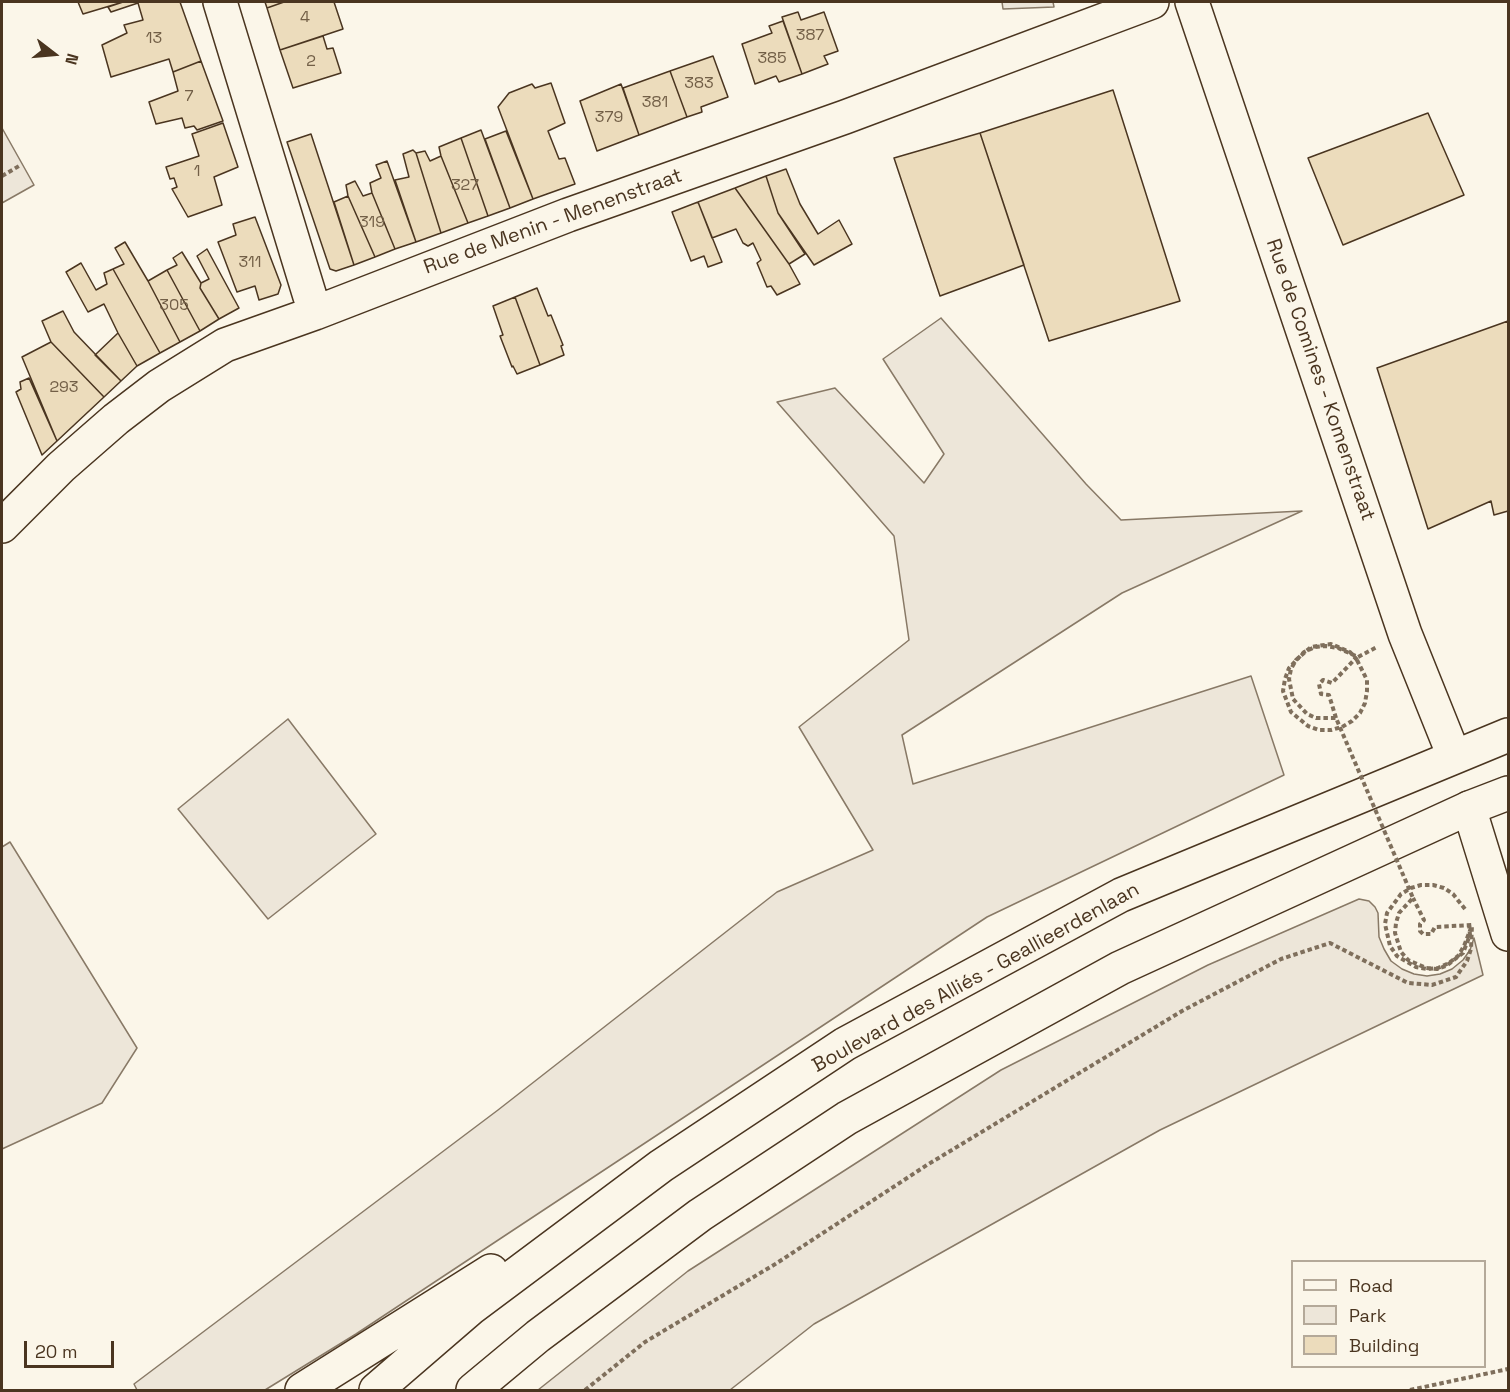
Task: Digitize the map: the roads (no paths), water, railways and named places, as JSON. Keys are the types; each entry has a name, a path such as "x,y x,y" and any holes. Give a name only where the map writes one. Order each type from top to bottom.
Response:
{"main road":[{"path":"220,2 315,313"},
{"name":"Rue de Menin - Menenstraat","path":"2,526 61,467 116,419 159,386 225,345 315,313 568,215 844,117 1152,2"},
{"name":"Rue de Comines - Komenstraat","path":"1192,2 1405,634 1454,756"},
{"name":"Boulevard des Alliés - Geallieerdenlaan","path":"376,1390 471,1308 661,1166 845,1044 1121,896 1509,735"},
{"path":"473,1390 538,1336 700,1215 847,1118 1120,968 1469,808 1509,793"},
{"path":"1469,808 1509,934"},
{"path":"302,1390 422,1312 661,1166"}]}
